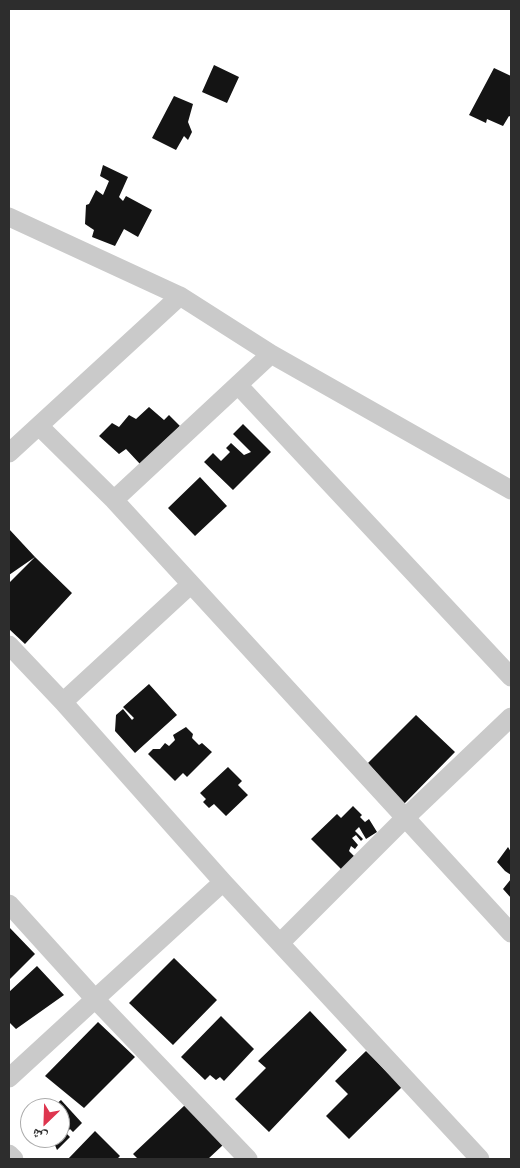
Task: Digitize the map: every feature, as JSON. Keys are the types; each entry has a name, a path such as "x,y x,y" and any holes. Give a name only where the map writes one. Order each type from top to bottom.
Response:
{"street":[{"path":"9,217 180,296 271,354 511,490"},
{"path":"9,453 180,296"},
{"path":"114,500 239,386 271,354"},
{"path":"239,386 511,677"},
{"path":"38,426 114,500 511,933"},
{"path":"63,702 190,585"},
{"path":"9,645 63,702 223,882 281,942 480,1159"},
{"path":"281,942 405,818 511,717"},
{"path":"9,1078 223,882"},
{"path":"9,904 95,999 248,1159"},
{"path":"9,1154 14,1159"}],"building":[{"path":"214,65 239,77 227,103 202,92"},
{"path":"494,68 511,76 511,117 509,116 503,126 487,119 486,123 469,115"},
{"path":"174,96 193,104 188,122 192,132 188,140 184,136 176,150 152,138"},
{"path":"103,165 128,177 119,197 123,201 126,196 152,210 138,237 124,229 115,246 92,237 94,230 85,224 86,205 89,204 96,190 103,195 109,181 100,176"},
{"path":"149,407 164,420 169,415 180,426 140,464 126,449 119,454 99,436 112,423 119,427 129,415 136,419"},
{"path":"243,424 271,452 233,490 204,462 213,453 221,461 230,452 226,448 231,443 244,455 251,452 233,434"},
{"path":"200,477 227,506 195,536 168,508"},
{"path":"9,529 35,557 9,575"},
{"path":"35,557 72,593 25,644 9,629 9,583"},
{"path":"149,684 177,715 135,753 115,731 116,715 123,709 132,720 134,718 123,707"},
{"path":"416,715 455,752 404,804 368,763"},
{"path":"186,727 193,734 192,738 199,745 202,743 212,752 187,777 183,773 175,781 148,754 153,749 160,749 165,743 169,746 175,740 173,735"},
{"path":"228,767 242,781 238,785 248,795 226,816 214,804 209,808 203,802 206,799 200,793"},
{"path":"353,806 362,815 360,817 365,822 369,819 377,832 366,839 359,827 355,831 363,839 361,841 356,835 352,838 358,845 355,849 351,846 349,851 355,857 342,870 311,839 337,814 341,818"},
{"path":"508,847 511,852 511,875 497,862"},
{"path":"511,879 511,898 503,889"},
{"path":"9,927 35,954 9,980"},
{"path":"174,958 217,1000 173,1045 129,1003"},
{"path":"37,966 64,995 16,1029 9,1022 9,992"},
{"path":"310,1011 347,1050 269,1132 235,1099 266,1068 258,1061"},
{"path":"221,1016 254,1049 224,1081 220,1077 216,1080 210,1075 205,1080 181,1057"},
{"path":"98,1022 135,1057 84,1108 45,1076"},
{"path":"366,1051 402,1087 349,1139 326,1116 348,1094 335,1081"},
{"path":"185,1105 223,1145 208,1159 138,1159 133,1154"},
{"path":"70,1110 82,1123 73,1132 70,1129"},
{"path":"95,1131 120,1156 117,1159 68,1159"}]}
